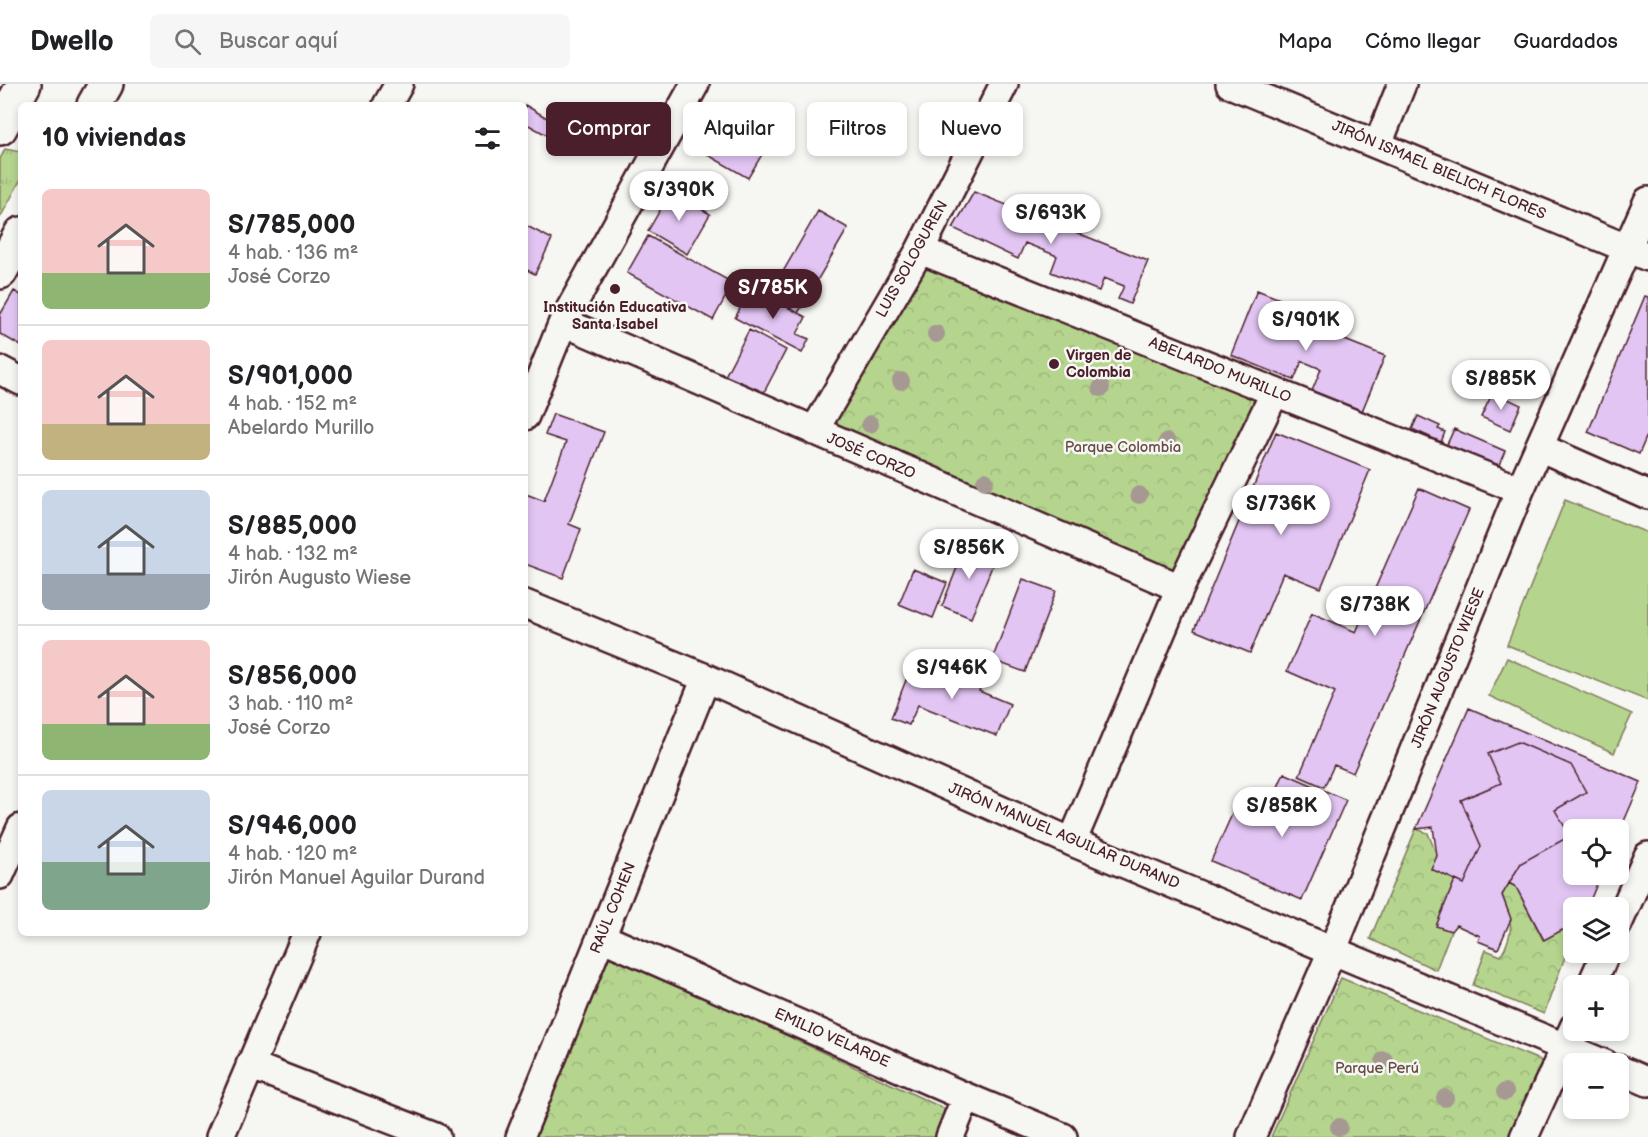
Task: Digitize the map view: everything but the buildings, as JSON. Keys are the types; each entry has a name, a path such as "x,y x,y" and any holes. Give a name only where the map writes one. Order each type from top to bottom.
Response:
{"main road":[{"path":"0,128 24,84"},
{"path":"0,272 18,239"}],"street":[{"path":"389,102 399,84"},
{"path":"528,409 563,322 695,84"},
{"name":"LUIS SOLOGUREN","path":"814,431 920,250 1004,84"},
{"name":"JIRÓN ISMAEL BIELICH FLORES","path":"1230,84 1638,253"},
{"path":"1378,144 1402,84"},
{"name":"JIRÓN AUGUSTO WIESE","path":"1251,1137 1333,949 1520,490 1539,447 1638,253 1648,201"},
{"name":"ABELARDO MURILLO","path":"920,250 1520,490"},
{"name":"JOSÉ CORZO","path":"563,322 1180,588"},
{"path":"0,370 18,379"},
{"path":"1072,842 1180,588 1275,392"},
{"path":"1539,447 1648,495"},
{"name":"JIRÓN MANUEL AGUILAR DURAND","path":"528,605 706,678 1072,842 1333,949 1563,1035"},
{"name":"RAÚL COHEN","path":"520,1137 706,678"},
{"path":"0,875 18,835"},
{"path":"1629,899 1648,856"},
{"path":"220,1137 306,936"},
{"name":"EMILIO VELARDE","path":"601,937 966,1097 1063,1137"},
{"path":"1524,1137 1567,1041"},
{"name":"JIRÓN MANUEL AGUILAR DURAND","path":"1574,1041 1590,1053"},
{"path":"250,1065 436,1137"},
{"path":"1629,1074 1648,1082"},
{"path":"950,1137 966,1097"}],"green space":[{"path":"5,149 18,151 18,185 0,218 0,159"},
{"name":"Parque Colombia","path":"920,250 1275,392 1180,588 814,431"},
{"path":"1565,500 1648,533 1648,701 1507,645"},
{"path":"1507,658 1632,714 1614,753 1489,696"},
{"path":"1416,829 1428,833 1437,856 1431,869 1455,880 1437,925 1451,931 1436,970 1370,939"},
{"path":"1509,883 1516,887 1543,940 1563,930 1563,962 1544,1014 1473,985 1486,950 1501,956 1508,939 1510,919 1502,895"},
{"path":"606,952 945,1109 935,1137 532,1137"},
{"name":"Parque Perú","path":"1341,978 1544,1062 1511,1137 1271,1137"}],"place":[{"name":"Institución Educativa Santa Isabel","path":"615,289"},
{"name":"Virgen de Colombia","path":"1054,364"}]}
